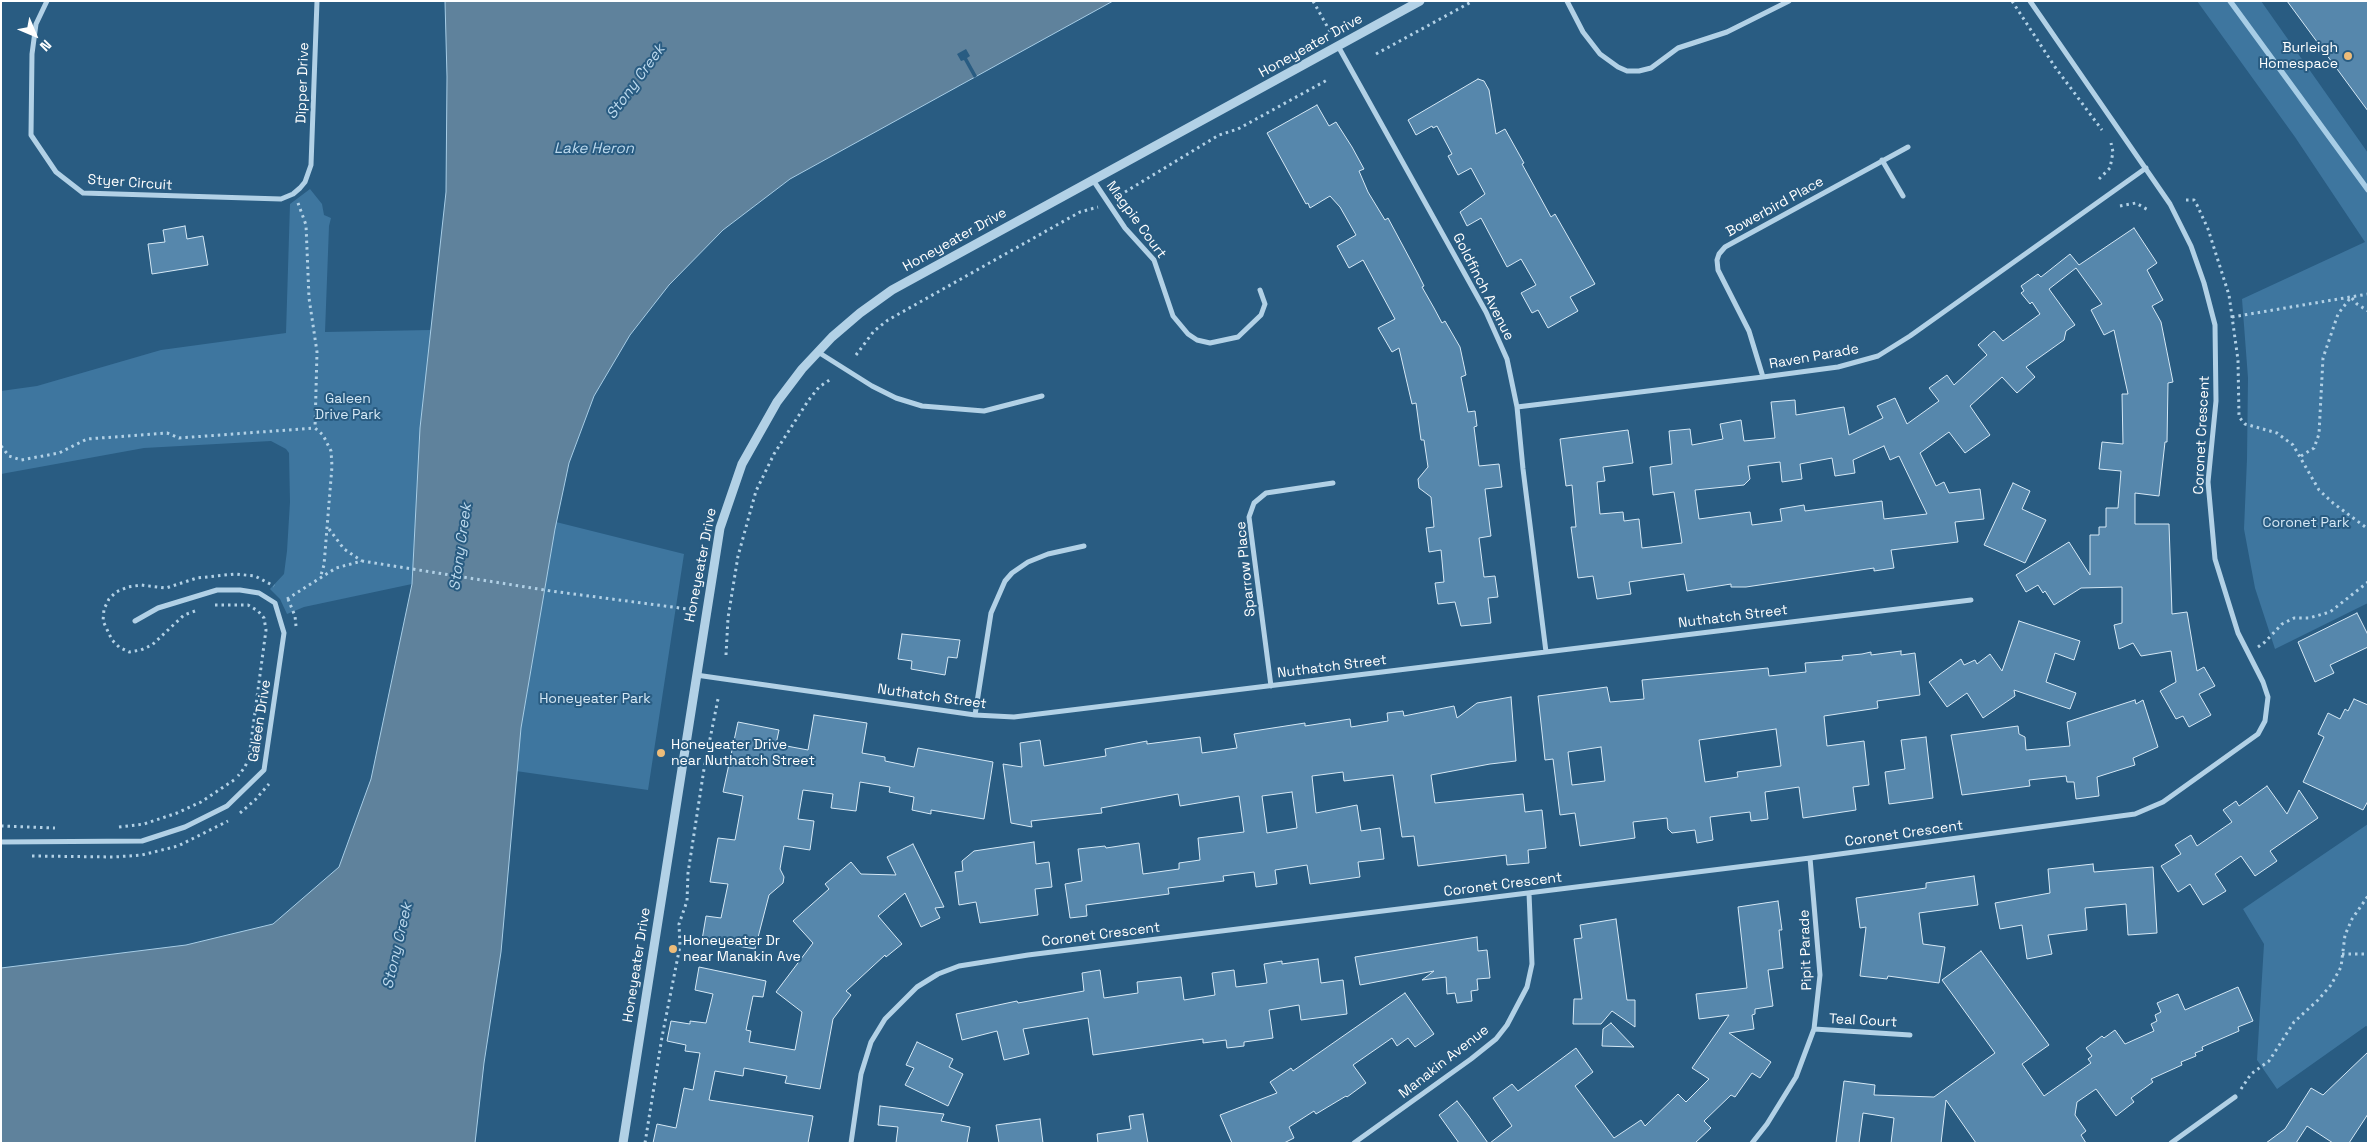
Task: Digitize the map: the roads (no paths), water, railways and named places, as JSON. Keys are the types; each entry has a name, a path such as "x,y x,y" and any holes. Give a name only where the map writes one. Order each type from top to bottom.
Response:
{"street":[{"name":"Styer Circuit","path":"47,1 36,24 32,54 32,135 56,172 83,193 280,199 293,194 305,182 311,165"},
{"name":"Dipper Drive","path":"311,165 317,1"},
{"name":"Honeyeater Drive","path":"624,1143 720,528 742,464 777,402 818,352 860,313 892,290 1420,1"},
{"path":"1567,1 1583,32 1604,58 1627,71 1639,71 1651,68 1678,48 1728,32 1789,1"},
{"name":"Coronet Crescent","path":"851,1143 861,1074 871,1042 885,1019 918,987 938,974 959,966 1028,955 1810,858 2135,814 2149,809 2258,734 2265,721 2268,697 2263,682 2238,633 2215,559 2208,482 2216,401 2215,325 2191,246 2170,204 2030,1"},
{"name":"Goldfinch Avenue","path":"1338,46 1486,312 1507,359 1518,407 1523,469 1546,652"},
{"name":"Bowerbird Place","path":"1763,377 1749,331 1718,270 1717,260 1719,254 1726,247 1908,146"},
{"path":"1882,160 1903,196"},
{"name":"Raven Parade","path":"1518,407 1838,367 1878,356 1910,336 2146,168"},
{"name":"Magpie Court","path":"1093,180 1125,228 1154,260 1173,316 1188,334 1197,340 1210,343 1238,337 1261,315 1265,304 1260,290"},
{"path":"818,352 872,386 896,398 922,406 984,411 1042,396"},
{"name":"Sparrow Place","path":"1271,686 1249,517 1254,503 1266,493 1334,483"},
{"path":"975,715 992,613 1005,581 1012,573 1028,562 1048,554 1084,546"},
{"name":"Galeen Drive","path":"1,842 142,841 185,827 227,806 246,790 264,770 284,633 275,604 259,593 240,590 217,590 158,608 135,621"},
{"name":"Nuthatch Street","path":"696,675 975,715 1014,717 1970,600"},
{"name":"Pipit Parade","path":"1752,1143 1767,1124 1796,1077 1814,1029 1820,975 1810,858"},
{"name":"Manakin Avenue","path":"1354,1143 1471,1059 1496,1038 1507,1025 1527,988 1532,964 1529,893"},
{"name":"Teal Court","path":"1814,1029 1910,1034"},
{"path":"2171,1143 2235,1097"}],"water":[{"name":"Lake Heron","path":"445,1 1113,1 790,179 723,230 669,285 630,335 594,396 569,463 555,529 521,728 501,952 484,1063 475,1143 1,1143 1,968 186,945 273,924 339,867 371,779 412,584 420,428 446,192 447,77"}],"waterway":[{"path":"2230,1 2368,190"}],"place":[{"name":"Burleigh Homespace","path":"2348,56"},
{"name":"Honeyeater Drive near Nuthatch Street","path":"661,753"},
{"name":"Honeyeater Dr near Manakin Ave","path":"673,949"}],"water label":[{"name":"Stony Creek","path":"636,82"},
{"name":"Stony Creek","path":"461,547"},
{"name":"Stony Creek","path":"398,946"}],"park label":[{"name":"Galeen Drive Park","path":"348,408"},
{"name":"Coronet Park","path":"2306,523"},
{"name":"Honeyeater Park","path":"595,699"}]}
